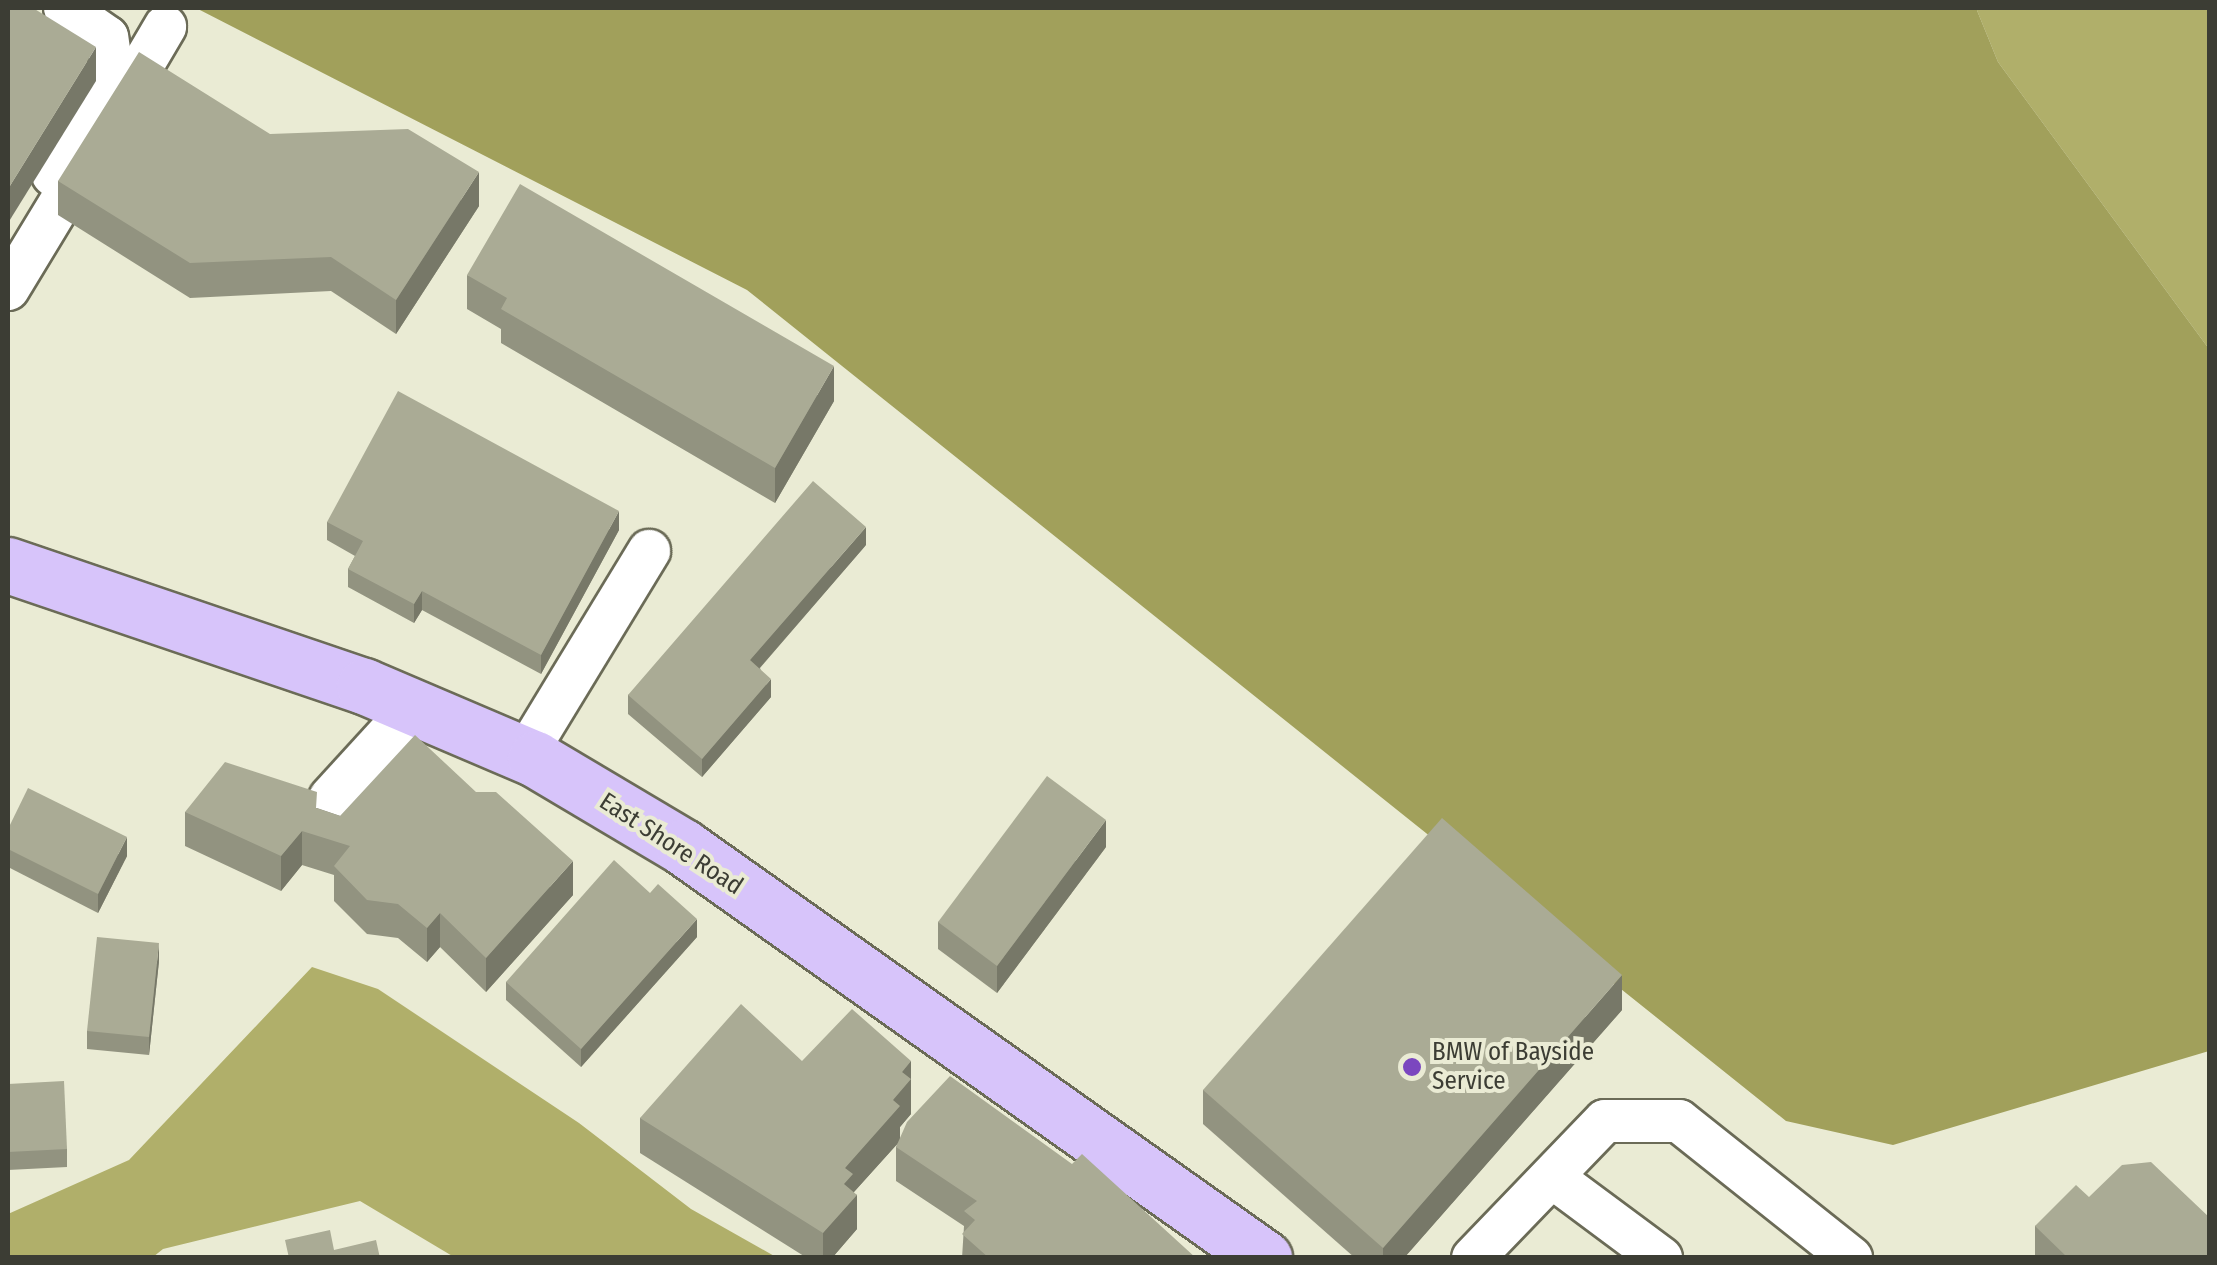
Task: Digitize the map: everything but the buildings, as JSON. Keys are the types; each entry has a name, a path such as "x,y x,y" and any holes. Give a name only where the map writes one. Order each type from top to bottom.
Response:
{"main road":[{"name":"East Shore Road","path":"8,566 364,686 525,755 683,847 1264,1258"}],"lane":[{"path":"8,248 100,98 112,71 107,37 65,8"},
{"path":"8,289 165,28"},
{"path":"525,755 650,551"},
{"path":"330,798 413,707"},
{"path":"1473,1258 1605,1121 1679,1121 1851,1258"},
{"path":"1552,1177 1661,1258"}],"shaded area":[{"path":"196,8 1976,8 1998,62 2209,349 2209,1051 1893,1145 1786,1121 747,290"},
{"path":"1976,8 2209,8 2209,349 1998,62"},
{"path":"312,967 378,989 579,1123 691,1209 776,1257 454,1257 360,1201 163,1249 153,1257 8,1257 8,1214 129,1160"}],"place":[{"name":"BMW of Bayside Service","path":"1412,1067"}]}
